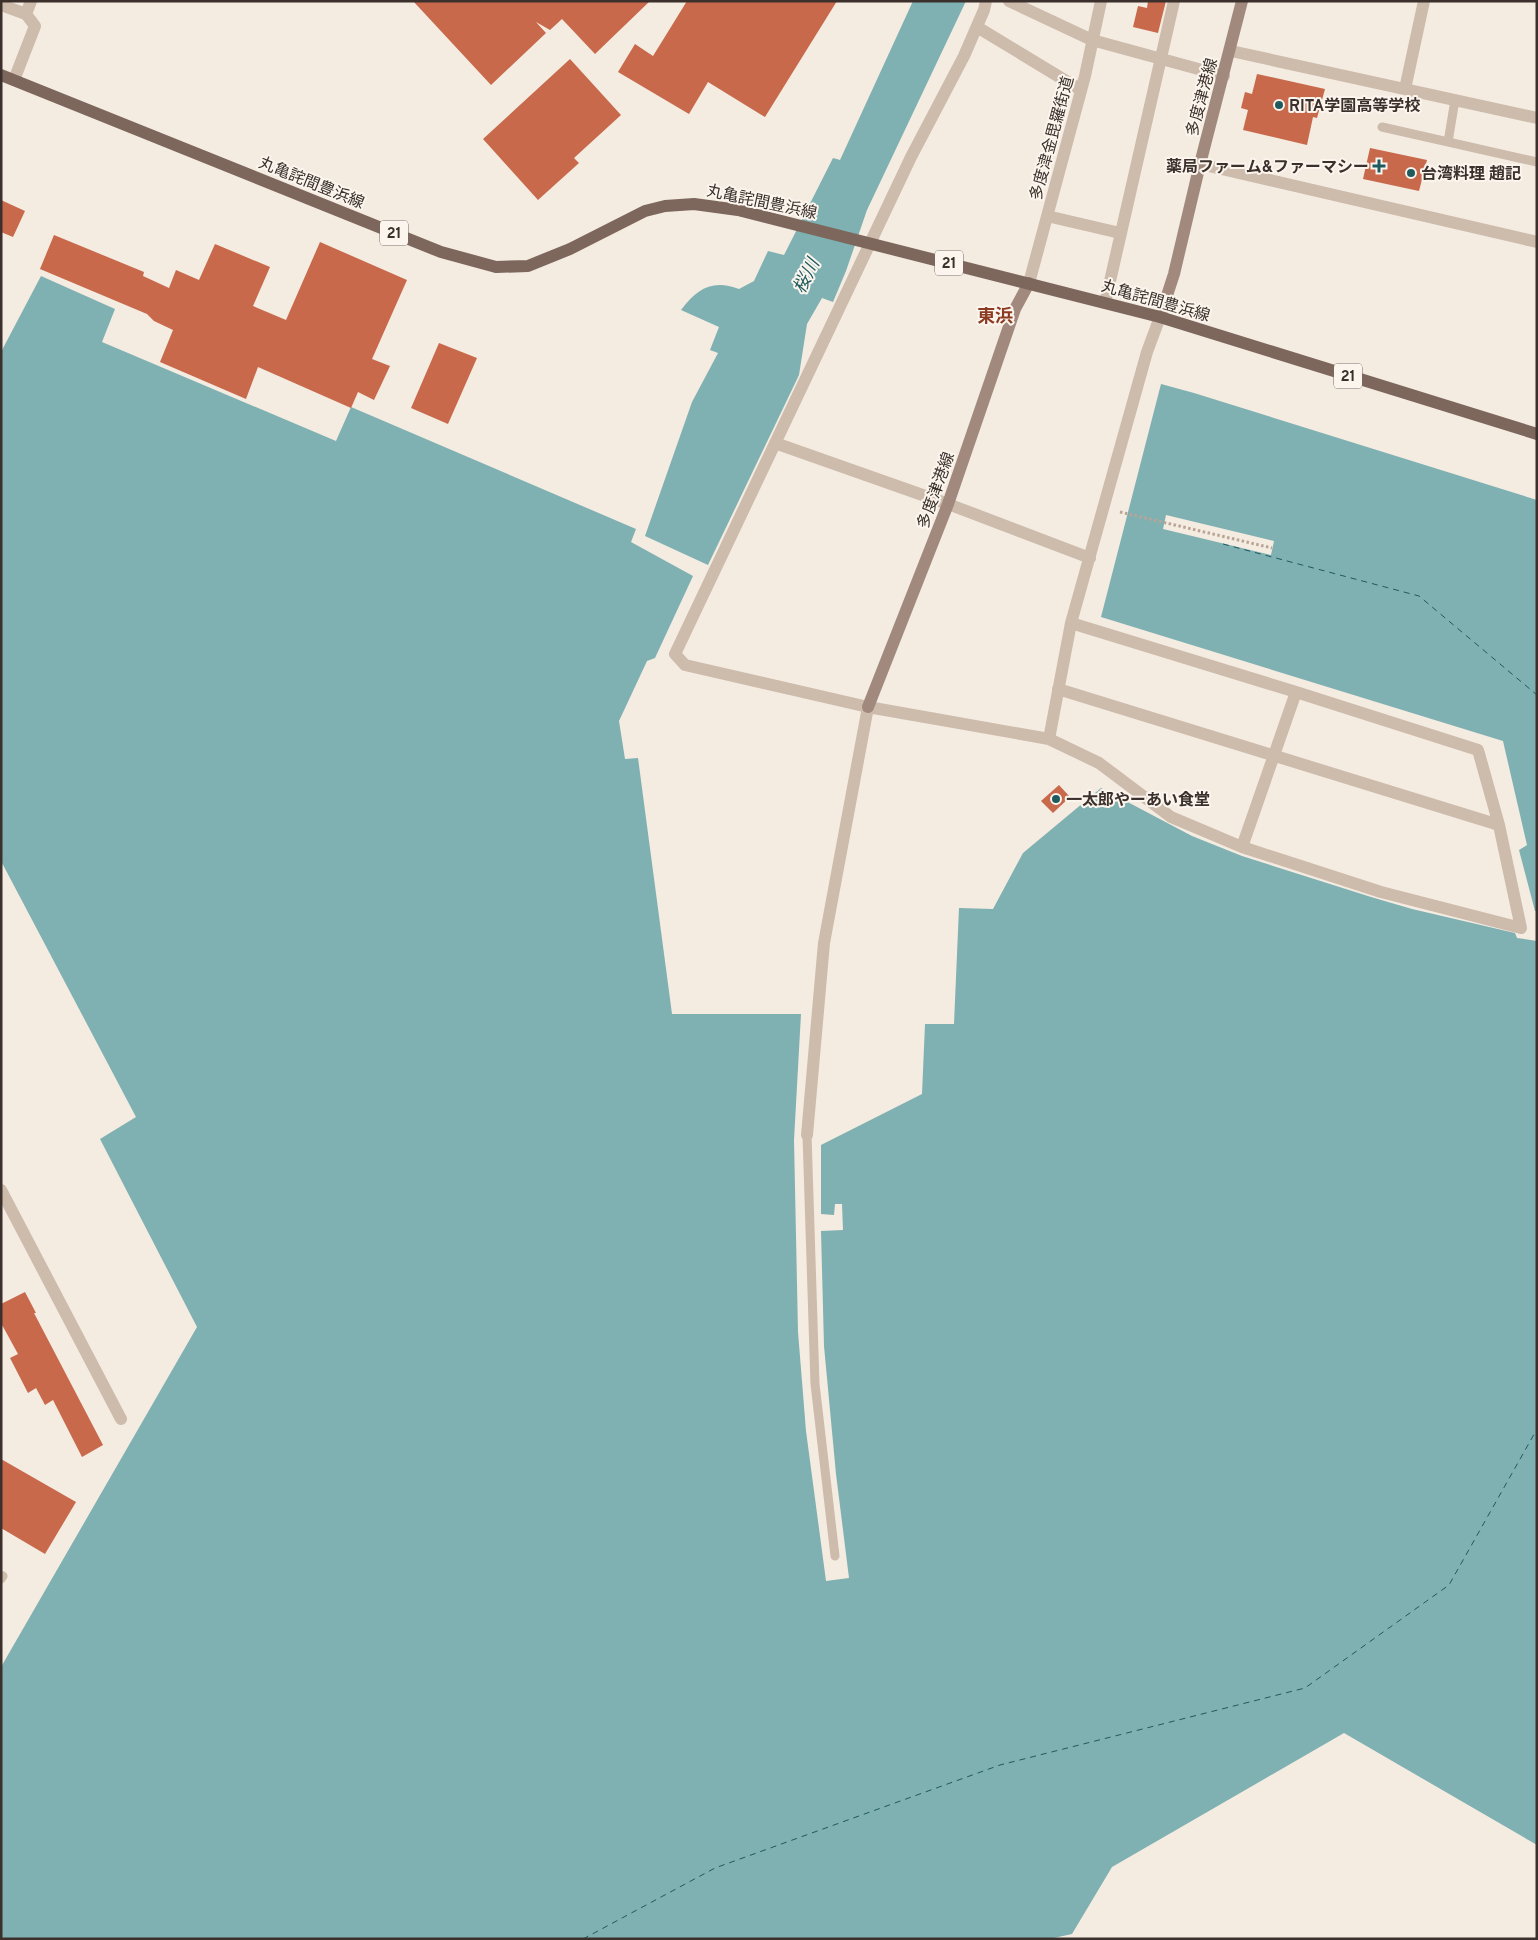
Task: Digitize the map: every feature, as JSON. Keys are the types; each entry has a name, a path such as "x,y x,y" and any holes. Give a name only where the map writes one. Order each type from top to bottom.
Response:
{"main road":[{"name":"多度津港線","path":"1160,317 1174,274 1242,1"},
{"name":"丸亀詫間豊浜線","path":"1,75 441,252 496,267 528,266 570,249 645,211 665,206 694,204 738,210 1160,317 1537,434"},
{"name":"多度津港線","path":"868,707 948,504 1016,309 1029,283"}],"street":[{"path":"26,14 31,1"},
{"path":"986,1 977,27 869,244 675,654 685,665 868,707 1049,739 1099,763 1171,817 1242,847 1381,892 1522,928 1478,750 1070,623"},
{"path":"1009,1 1092,40 1224,76"},
{"name":"多度津金毘羅街道","path":"1029,283 1081,90 1101,1"},
{"path":"1105,303 1174,1"},
{"path":"1405,89 1424,1"},
{"path":"1,5 26,14 35,26 14,80"},
{"path":"977,27 1081,90"},
{"path":"1230,51 1537,118"},
{"path":"1200,164 1537,242"},
{"path":"1047,216 1120,233"},
{"path":"1049,739 1070,623 1147,352 1160,317"},
{"path":"775,443 948,504 1090,558"},
{"path":"1058,689 1498,825"},
{"path":"1242,847 1296,692"},
{"path":"807,1135 824,943 868,707"},
{"path":"1,1190 121,1419"}],"lane":[{"path":"1448,142 1455,100"},
{"path":"1382,127 1537,162"},
{"path":"807,1135 815,1384 835,1556"},
{"path":"1,1575 3,1576 1,1579"}],"path":[{"path":"1120,512 1272,548"}],"water":[{"name":"桜川","path":"913,1 966,1 867,210 833,302 822,298 807,324 799,375 708,565 645,536 692,402 718,353 710,350 719,327 681,310 693,296 706,288 721,285 739,289 754,281 768,251 784,255 833,158 840,160"},
{"path":"41,276 115,309 102,342 336,441 351,407 636,529 631,542 693,576 655,658 647,661 619,721 625,759 638,758 672,1014 801,1014 794,1140 798,1332 806,1431 826,1581 849,1578 836,1474 824,1346 821,1231 843,1230 842,1204 835,1204 834,1215 821,1214 821,1145 922,1094 925,1024 954,1024 959,908 993,909 1023,853 1101,788 1192,836 1242,856 1412,909 1515,933 1517,938 1537,941 1537,1845 1344,1733 1112,1867 1072,1934 1049,1939 1,1939 1,1667 197,1327 100,1139 136,1117 1,861 1,352"},
{"path":"1161,384 1537,500 1537,911 1535,911 1519,850 1527,845 1503,741 1101,617"}],"pier":[{"path":"1166,515 1274,541 1271,555 1163,529"}],"building":[{"path":"413,1 650,1 595,54 562,19 550,30 536,22 546,33 491,85"},
{"path":"687,1 837,1 765,117 708,82 689,114 618,72 635,44 653,56"},
{"path":"1148,1 1166,1 1158,33 1133,27 1138,6 1147,8"},
{"path":"570,59 621,115 574,158 579,163 538,200 483,139"},
{"name":"RITA学園高等学校","path":"1257,74 1325,89 1317,118 1313,117 1307,145 1243,130 1248,110 1241,108 1245,92 1252,94"},
{"path":"1370,148 1427,160 1419,191 1363,179"},
{"path":"1,200 25,211 13,237 1,232"},
{"path":"54,235 144,272 143,276 169,288 176,270 199,280 215,244 270,267 253,306 286,320 320,242 407,280 372,359 390,366 374,400 358,392 351,408 258,367 246,399 160,362 173,330 154,321 147,314 40,269"},
{"path":"439,343 477,358 448,424 411,408"},
{"name":"一太郎やーあい食堂","path":"1059,785 1070,797 1053,813 1041,801"},
{"path":"25,1292 36,1313 34,1313 103,1445 82,1457 53,1400 45,1405 36,1388 28,1393 10,1358 18,1354 1,1323 1,1304"},
{"path":"1,1459 76,1502 45,1554 1,1528"}],"ferry route":[{"path":"1223,544 1419,596 1537,695"},
{"path":"583,1939 715,1868 1000,1765 1305,1688 1449,1585 1537,1429"}],"place":[{"name":"RITA学園高等学校","path":"1279,105"},
{"name":"薬局ファーム&ファーマシー","path":"1379,166"},
{"name":"台湾料理 趙記","path":"1411,173"},
{"name":"一太郎やーあい食堂","path":"1056,799"}],"district":[{"name":"東浜","path":"995,316"}]}
